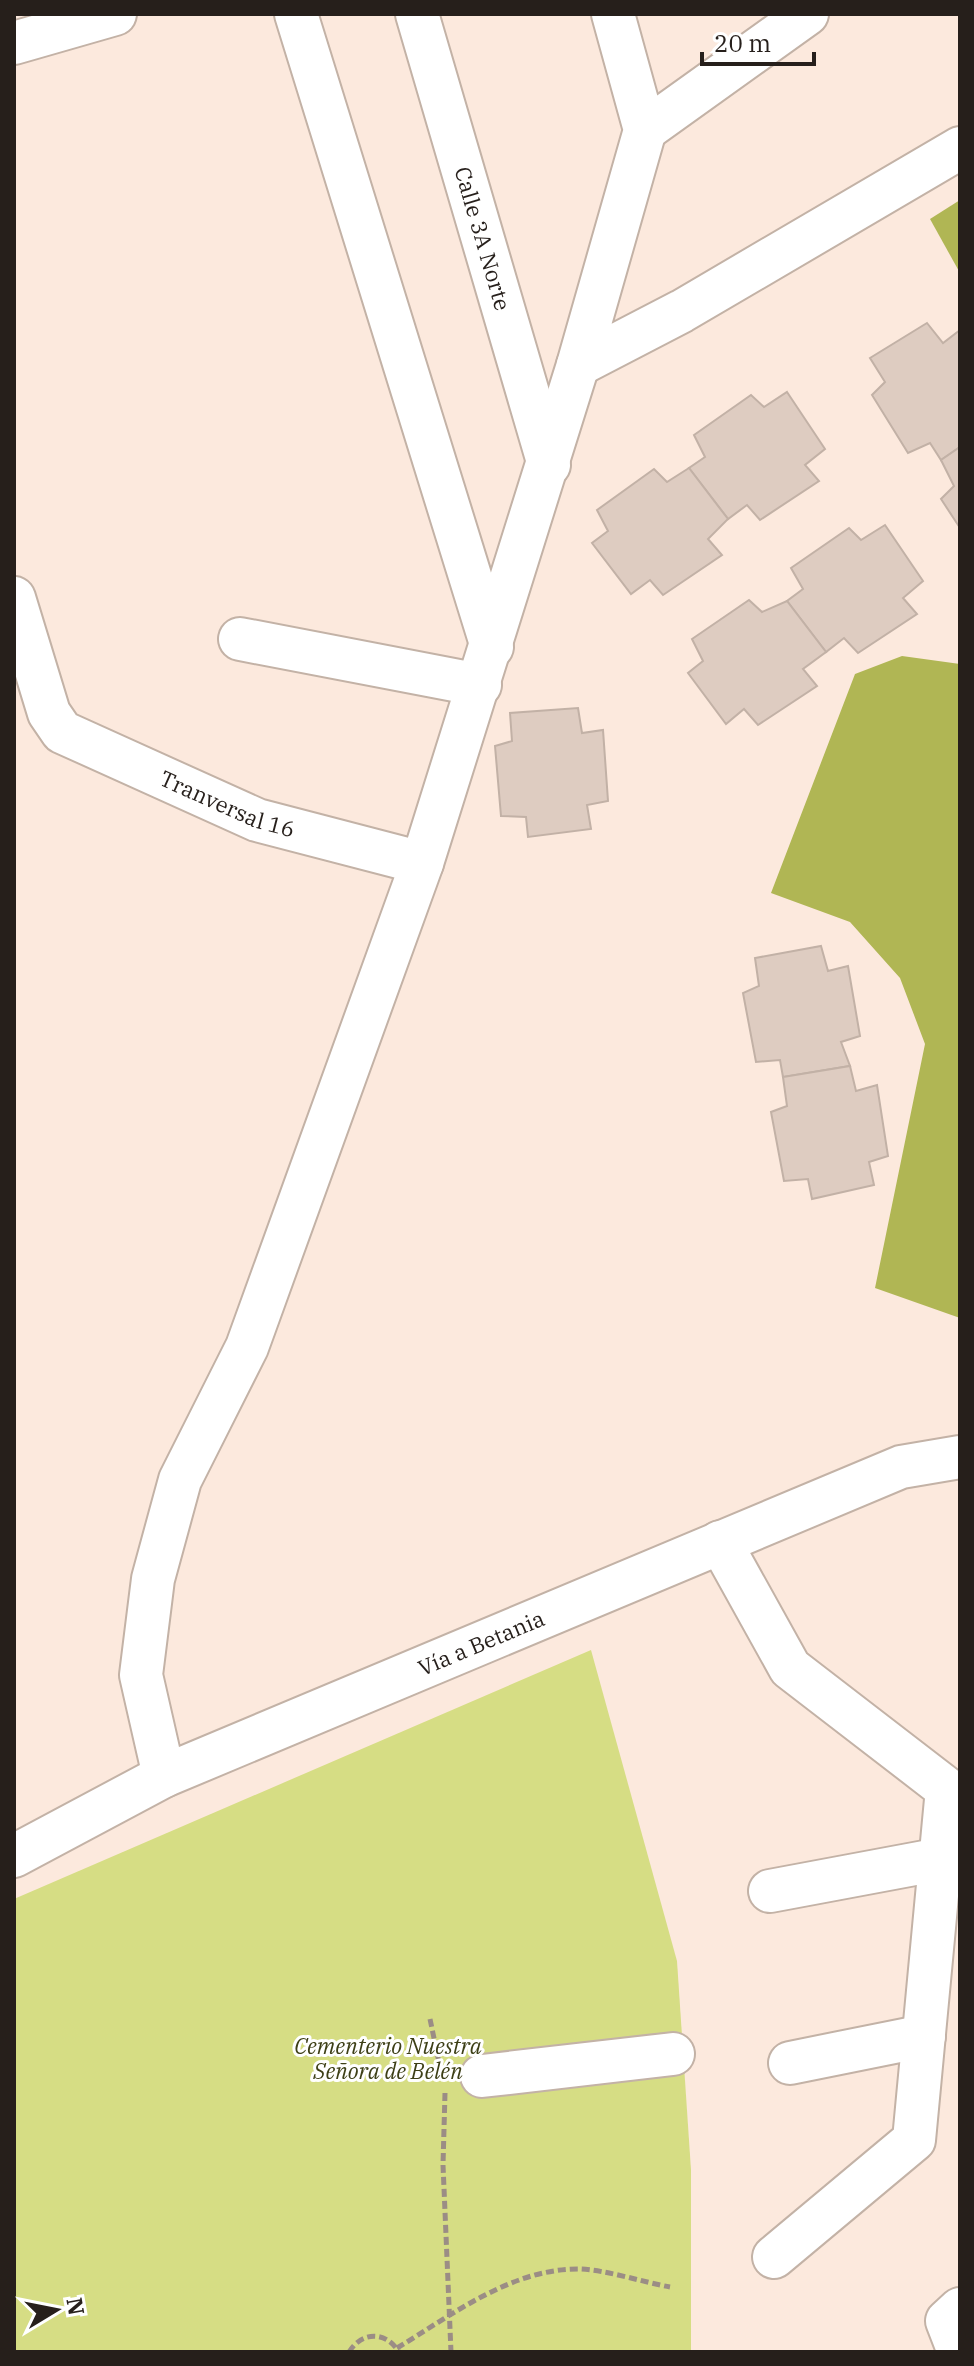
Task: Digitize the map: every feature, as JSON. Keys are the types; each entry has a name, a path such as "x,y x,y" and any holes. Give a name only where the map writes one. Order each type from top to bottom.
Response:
{"street":[{"path":"14,43 115,14"},
{"path":"296,14 486,666"},
{"name":"Calle 3A Norte","path":"417,14 549,465"},
{"path":"164,1776 141,1675 153,1579 180,1480 247,1347 422,863 486,666 528,578 549,465 645,130 613,14"},
{"path":"645,130 807,14"},
{"path":"578,365 682,311 960,148"},
{"name":"Tranversal 16","path":"14,598 49,713 62,732 257,820 422,863"},
{"path":"240,639 486,666"},
{"name":"Vía a Betania","path":"14,1856 164,1776 901,1467 960,1457"},
{"path":"720,1542 790,1668 947,1789 914,2140 774,2257"},
{"path":"770,1891 941,1859"},
{"path":"790,2063 924,2036"},
{"path":"456,2080 673,2054"},
{"path":"959,2352 947,2321 960,2309"}],"path":[{"path":"430,2019 456,2080 443,2165 451,2352"},
{"path":"349,2352 356,2342 371,2335 388,2339 398,2350 482,2297 533,2274 581,2269 670,2287"}],"green space":[{"path":"960,200 960,273 930,219"},
{"path":"902,656 960,664 960,1318 875,1288 925,1044 900,978 850,922 771,893 855,674"},
{"name":"Cementerio Nuestra Señora de Belén","path":"591,1650 677,1961 691,2170 691,2352 14,2352 14,1899"}],"building":[{"path":"927,323 943,343 960,330 960,447 941,460 930,443 908,453 872,395 885,382 870,358"},
{"path":"787,392 825,449 805,465 819,481 760,520 747,505 728,519 689,468 705,457 694,435 751,395 764,407"},
{"path":"960,447 960,528 941,499 954,486 941,460"},
{"path":"689,468 728,519 708,539 722,555 663,595 650,580 631,594 592,543 608,531 597,510 654,469 667,482"},
{"path":"885,525 923,581 903,598 917,614 858,653 844,638 826,652 787,601 803,589 791,568 849,528 861,540"},
{"path":"749,600 762,612 787,601 826,652 803,669 817,686 758,725 744,709 726,724 688,673 703,661 692,639"},
{"path":"578,708 582,733 603,730 608,801 587,805 591,829 528,837 526,817 501,816 495,746 512,741 510,713"},
{"path":"821,946 828,971 848,966 860,1036 841,1042 850,1066 783,1077 780,1060 756,1062 743,993 759,986 755,958"},
{"path":"850,1066 856,1091 877,1085 888,1156 869,1162 874,1185 812,1199 808,1179 784,1181 771,1112 787,1106 783,1077"}]}
